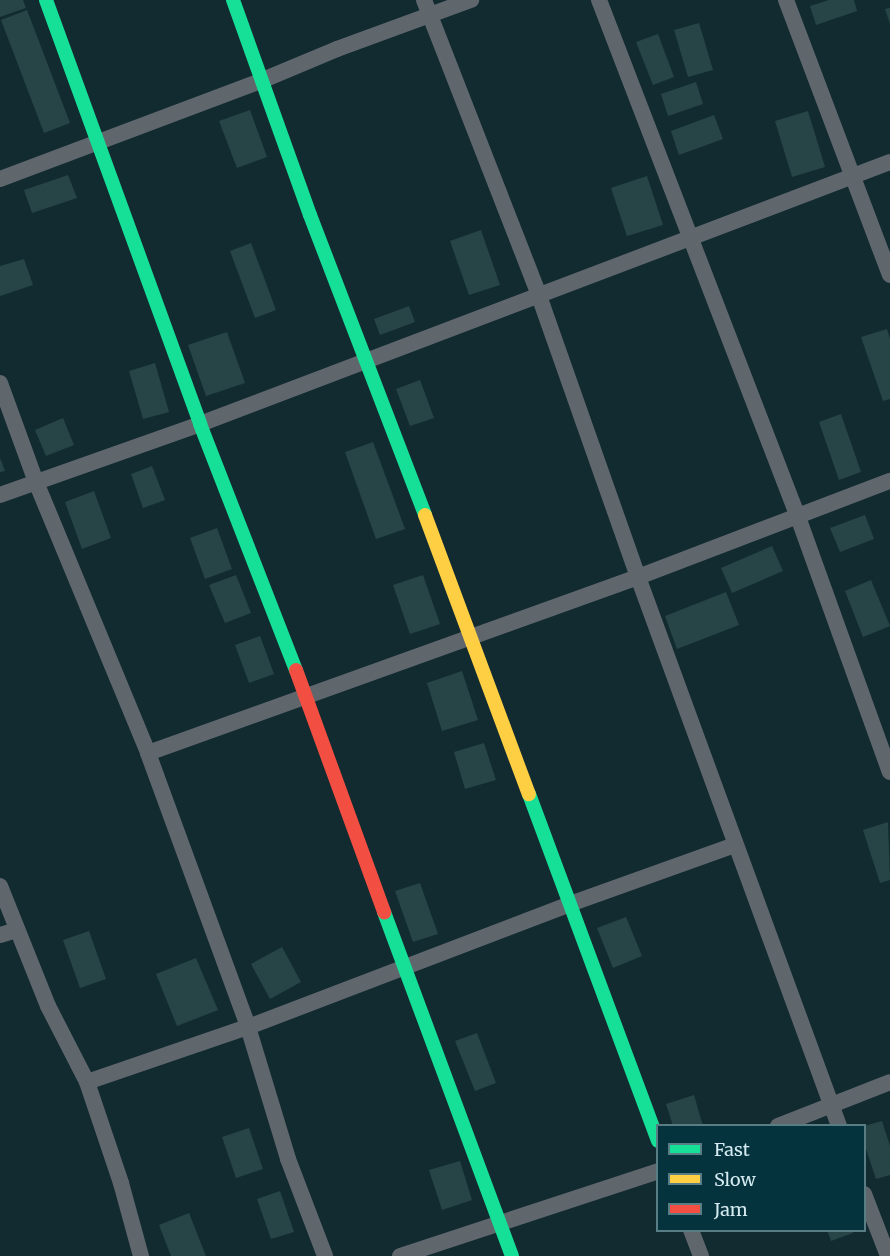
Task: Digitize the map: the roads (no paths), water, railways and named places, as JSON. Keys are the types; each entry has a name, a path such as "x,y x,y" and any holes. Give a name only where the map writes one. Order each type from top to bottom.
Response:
{"street":[{"path":"46,0 200,424 306,695 404,968 512,1256"},
{"path":"233,0 656,1138"},
{"path":"0,179 262,80 427,8 471,0"},
{"path":"598,0 798,517 890,772"},
{"path":"786,0 890,275"},
{"path":"427,8 538,293 638,577 839,1124"},
{"path":"0,495 200,424 538,293 890,162"},
{"path":"0,383 36,482 148,753 248,1028 288,1159 325,1256"},
{"path":"148,753 638,577 890,481"},
{"path":"87,1082 248,1028 570,904 735,845"},
{"path":"0,886 8,932 87,1082 121,1183 141,1256"},
{"path":"781,1124 890,1082"},
{"path":"400,1256 656,1172"},
{"path":"866,1199 888,1256"},
{"path":"692,1232 701,1256"}]}
